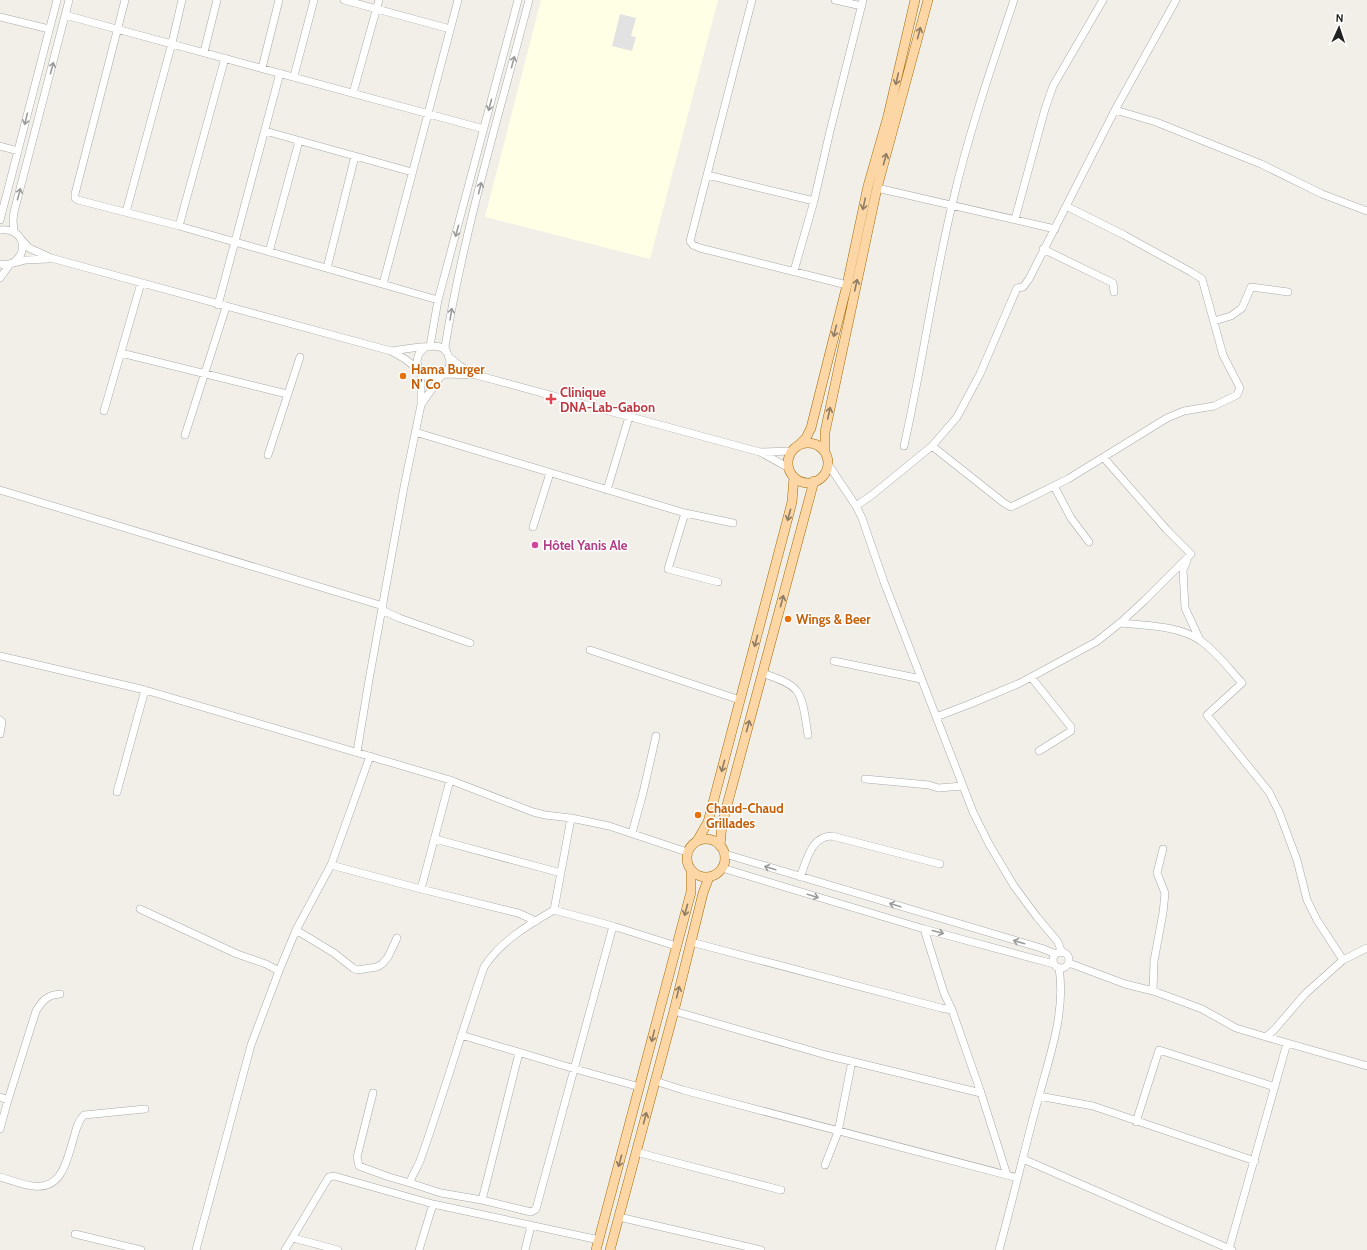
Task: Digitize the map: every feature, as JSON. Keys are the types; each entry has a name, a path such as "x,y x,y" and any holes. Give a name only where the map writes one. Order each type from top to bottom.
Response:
{"main road":[{"path":"814,481 722,824 722,850 725,861 722,868 715,875 709,878 699,877 691,871 686,862 687,852 697,841 708,822 792,502 792,472 789,460 795,448 806,438 811,428 847,285 868,186 888,116 916,0"},
{"path":"792,472 804,482 814,481 824,475 828,464 825,451 825,432 877,188 928,0"},
{"path":"795,448 807,443 819,446 825,451"},
{"path":"697,841 709,839 716,842 722,850"},
{"path":"596,1250 691,892 691,871"},
{"path":"610,1250 674,1011 702,893 709,878"}],"street":[{"path":"0,220 57,0"},
{"path":"14,232 14,212 69,0"},
{"path":"125,0 75,197 78,200 179,226 438,300"},
{"path":"126,212 172,43 182,0"},
{"path":"204,52 217,0"},
{"path":"262,68 279,0"},
{"path":"294,76 314,0"},
{"path":"344,0 450,29"},
{"path":"353,93 379,0"},
{"path":"383,284 458,0"},
{"path":"357,752 382,608 421,405 420,372 417,366 417,357 422,350 428,346 438,300 518,0"},
{"path":"421,405 449,366 448,355 445,347 453,297 529,0"},
{"path":"752,0 690,241 693,245 847,285"},
{"path":"794,272 814,201 862,3 835,0"},
{"path":"904,446 937,273 952,204 976,114 1014,0"},
{"path":"1015,219 1052,86 1103,0"},
{"path":"856,506 872,496 932,446 957,417 980,374 1017,288 1023,287 1029,279 1115,110 1176,0"},
{"path":"65,15 294,76 484,129"},
{"path":"0,17 50,29"},
{"path":"179,226 225,58"},
{"path":"218,305 280,73"},
{"path":"1115,110 1163,125 1261,164 1322,194 1367,211"},
{"path":"264,131 412,172"},
{"path":"269,252 299,141"},
{"path":"0,146 18,151"},
{"path":"327,268 355,156"},
{"path":"707,175 814,201"},
{"path":"877,188 1055,228"},
{"path":"932,446 1008,507 1014,506 1104,458 1167,418 1184,411 1214,406 1237,395 1240,388 1223,355 1202,279 1131,239 1066,206"},
{"path":"0,230 6,229 14,232 29,248 51,258 218,305 391,351 405,359 420,372 431,378 442,375 476,375"},
{"path":"0,278 22,252 23,247 20,238"},
{"path":"1043,249 1113,283 1114,292"},
{"path":"0,264 51,258"},
{"path":"104,411 141,283"},
{"path":"1214,321 1230,316 1242,308 1251,287 1288,292"},
{"path":"185,436 226,307"},
{"path":"391,351 428,346 440,346 460,366 476,375 760,452 792,472"},
{"path":"121,353 287,394"},
{"path":"268,455 300,357"},
{"path":"607,490 629,417"},
{"path":"415,432 550,474 685,513 733,523"},
{"path":"760,452 795,448"},
{"path":"1104,458 1167,530 1191,554"},
{"path":"828,464 856,506 862,518 920,679 963,786 989,844 1014,886 1058,942 1059,953"},
{"path":"533,527 550,474"},
{"path":"1054,486 1071,518 1089,542"},
{"path":"0,490 382,608 399,618 470,643"},
{"path":"685,513 668,569 718,582"},
{"path":"936,717 970,704 1031,677 1096,642 1120,623 1191,554"},
{"path":"1191,554 1183,570 1185,608 1200,640"},
{"path":"1120,623 1153,626 1180,631 1200,640 1216,654 1242,683 1207,715 1269,792 1279,812 1297,860 1307,900 1317,920 1343,960"},
{"path":"590,650 740,700"},
{"path":"0,656 145,690 450,780 533,812 609,826 687,852"},
{"path":"834,661 920,679"},
{"path":"762,673 797,690 803,707 808,735"},
{"path":"1031,677 1071,727 1071,731 1039,751"},
{"path":"117,792 145,690"},
{"path":"0,720 2,722 0,734"},
{"path":"632,833 656,736"},
{"path":"196,1250 251,1045 296,930 331,865 370,756"},
{"path":"865,779 938,788 963,786"},
{"path":"421,889 450,780"},
{"path":"554,910 571,818"},
{"path":"800,877 816,841 827,836 832,836 940,864"},
{"path":"435,839 561,873"},
{"path":"1153,991 1154,961 1163,913 1165,893 1157,873 1162,848"},
{"path":"722,850 800,877 1041,948 1059,953 1065,953 1069,958 1069,963 1065,968 1057,966 722,868"},
{"path":"331,865 518,913 536,921"},
{"path":"140,910 201,936 237,954 266,964 279,971"},
{"path":"410,1183 412,1175 420,1161 438,1110 484,967 489,959 507,941 554,910 613,926 676,946"},
{"path":"373,1093 357,1157 359,1166 441,1193 482,1200 531,1212 536,1209 613,926"},
{"path":"924,928 944,993 952,1010 981,1093 1007,1175"},
{"path":"296,930 334,953 357,970 377,967 382,964 388,957 397,938"},
{"path":"691,942 952,1010"},
{"path":"1266,1037 1274,1030 1305,994 1343,960 1367,948"},
{"path":"999,1250 1051,1055 1062,985 1057,966 1053,959 1059,953"},
{"path":"1069,963 1125,984 1153,991 1202,1010 1236,1028 1367,1066"},
{"path":"0,1128 36,1011 44,999 48,996 60,994"},
{"path":"674,1011 852,1061 981,1093"},
{"path":"461,1035 640,1087"},
{"path":"1023,1159 1230,1249 1287,1043"},
{"path":"1136,1122 1159,1050 1275,1087"},
{"path":"482,1200 519,1053"},
{"path":"825,1165 838,1132 852,1061"},
{"path":"655,1081 838,1132 1018,1178"},
{"path":"1039,1096 1093,1106 1136,1122 1255,1161"},
{"path":"0,1097 8,1100"},
{"path":"0,1177 32,1186 42,1186 55,1181 64,1168 79,1123 84,1115 145,1109"},
{"path":"636,1152 781,1190"},
{"path":"285,1250 329,1177 334,1176 433,1204 599,1240"},
{"path":"419,1250 433,1204"},
{"path":"619,1217 761,1250"},
{"path":"525,1250 531,1226"},
{"path":"75,1234 140,1250"},
{"path":"293,1238 338,1250"}],"shaded area":[{"path":"541,0 718,0 650,259 485,217"},
{"path":"620,14 636,18 631,36 636,37 632,51 612,46"}],"place":[{"name":"Hama Burger N' Co","path":"403,376"},
{"name":"Clinique DNA-Lab-Gabon","path":"551,399"},
{"name":"Hôtel Yanis Ale","path":"535,545"},
{"name":"Wings & Beer","path":"788,619"},
{"name":"Chaud-Chaud Grillades","path":"698,815"}]}
